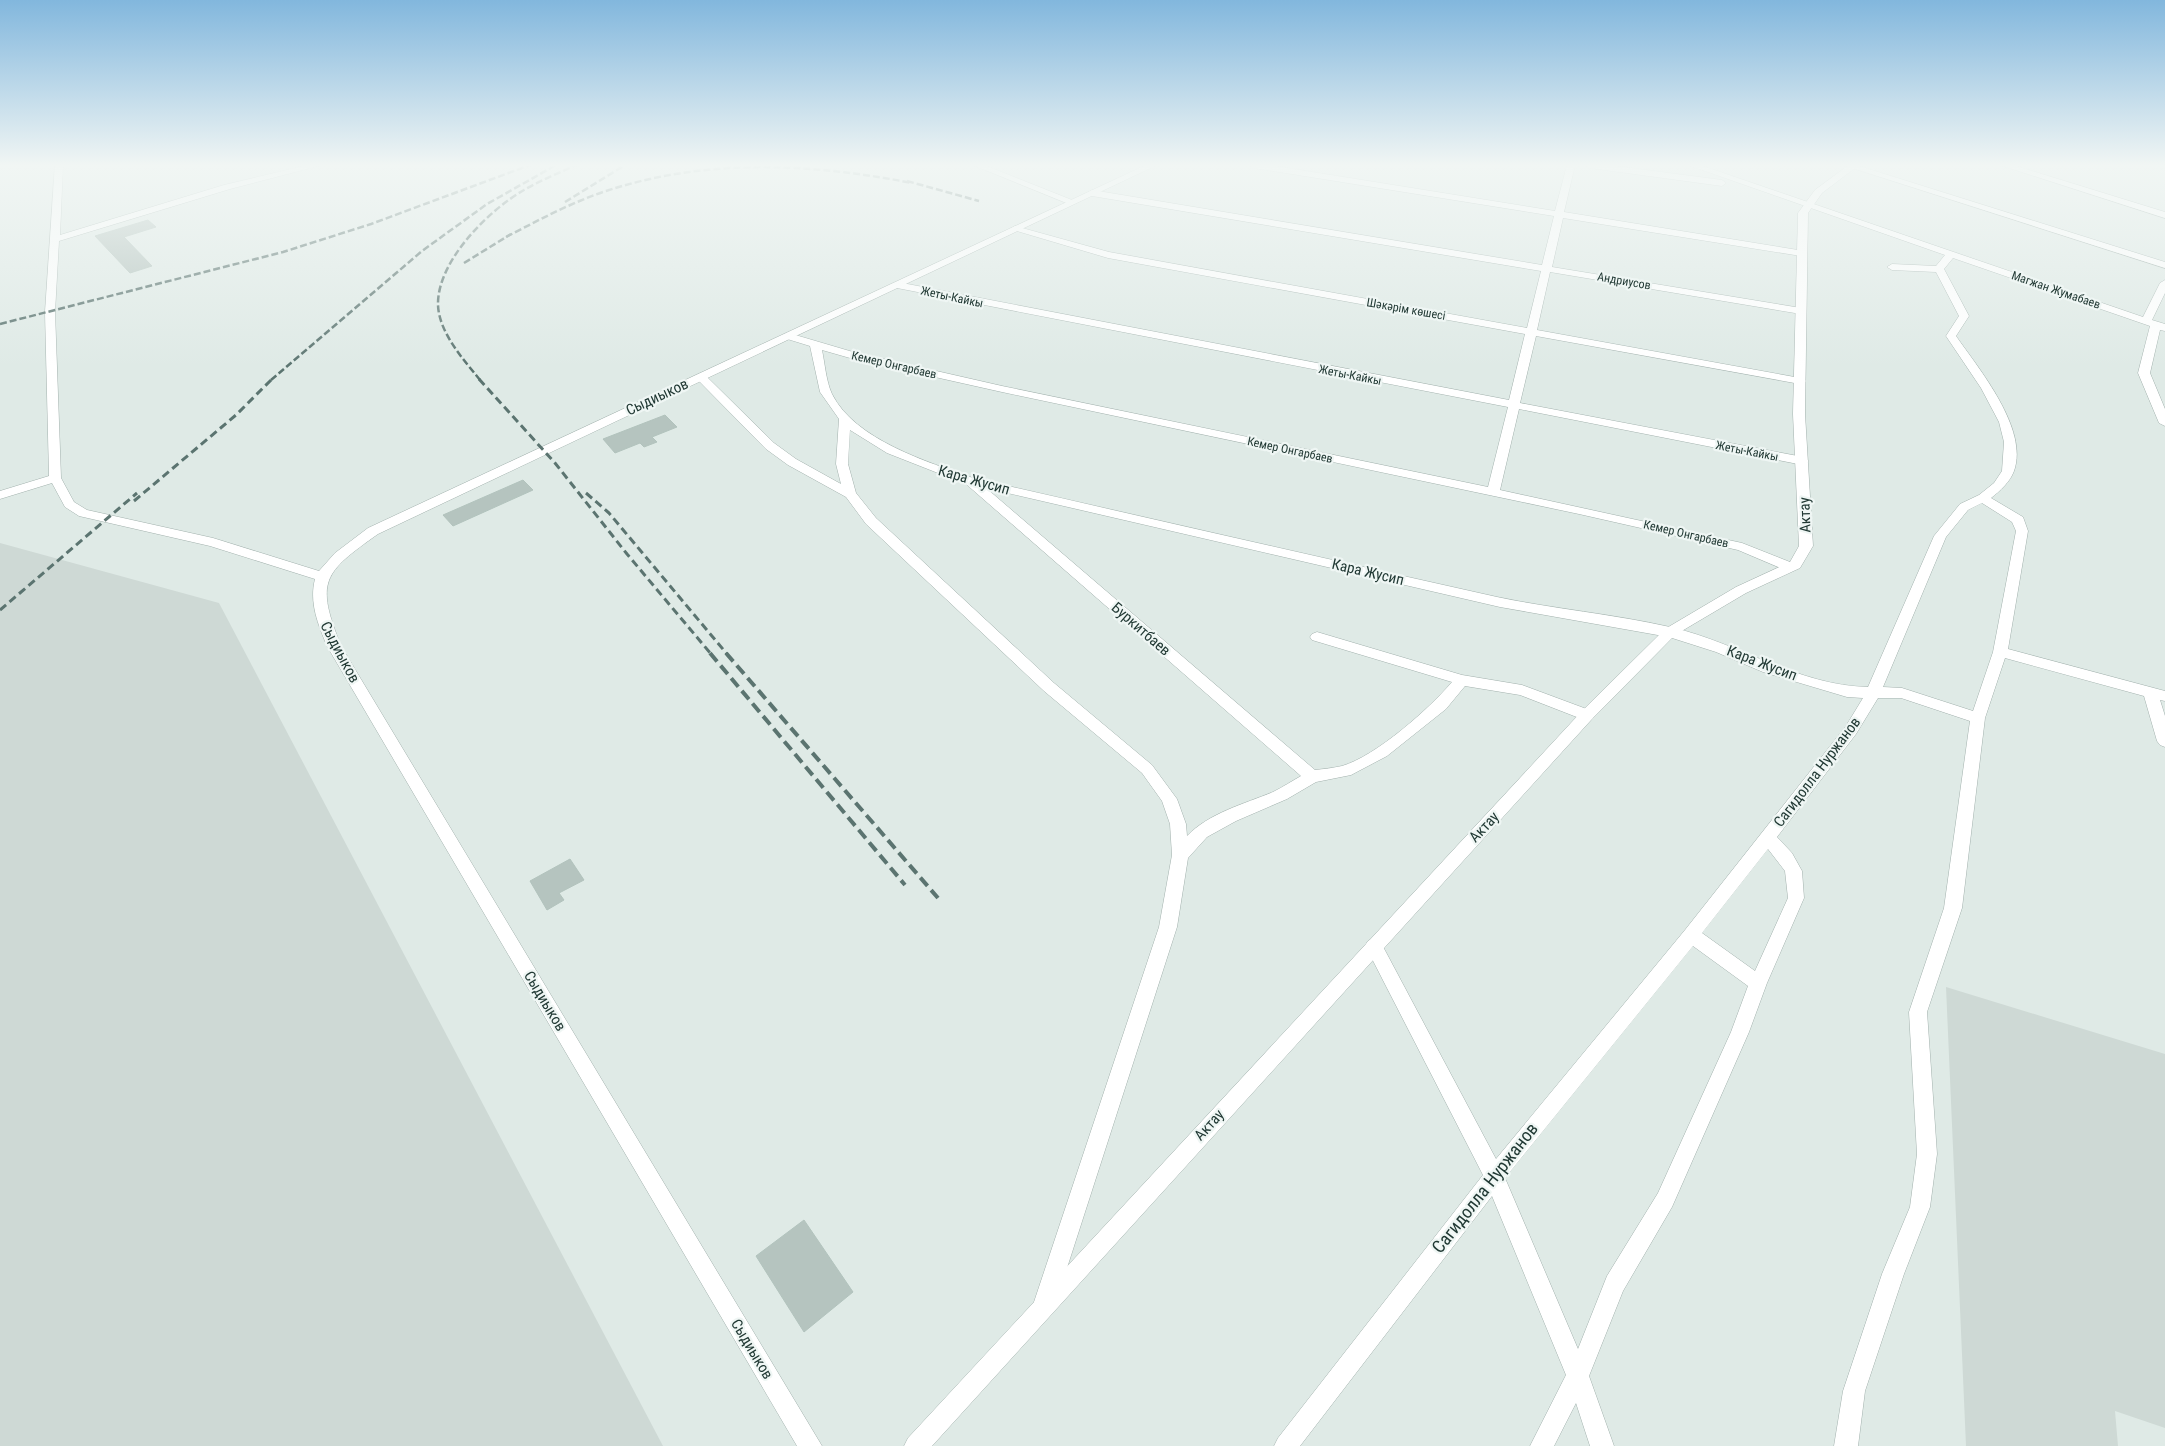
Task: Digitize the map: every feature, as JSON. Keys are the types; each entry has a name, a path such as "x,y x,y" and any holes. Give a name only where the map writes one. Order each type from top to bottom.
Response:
{"street":[{"path":"55,232 50,312 55,478 69,504 83,513 213,542 320,576"},
{"path":"55,239 77,232"},
{"name":"Сыдиыков","path":"810,1446 334,646 321,615 320,576 339,556 373,531 1008,232"},
{"name":"Шәкәрім көшесі","path":"1026,232 1065,245 1108,255 1800,381"},
{"name":"Андриусов","path":"1331,232 1801,312"},
{"path":"1493,492 1554,232"},
{"path":"1677,232 1801,253"},
{"name":"Актау","path":"916,1446 1587,715 1670,632 1741,590 1795,564 1806,546 1800,381 1802,232"},
{"name":"Магжан Жумабаев","path":"1887,232 2156,325"},
{"path":"2063,232 2165,265"},
{"path":"1892,267 1939,269 1951,254"},
{"name":"Сагидолла Нуржанов","path":"1286,1446 1494,1176 1691,935 1851,730 1873,693 1940,536 1964,508 1983,498 1998,486 2008,471 2010,442 2005,422 1987,388 1951,336 1964,316 1939,269"},
{"path":"2165,283 2144,373 2165,423"},
{"name":"Жеты-Кайкы","path":"897,285 1803,461"},
{"name":"Кемер Онгарбаев","path":"788,336 850,356 1493,492 1742,547 1790,567"},
{"name":"Кара Жусип","path":"816,345 827,396 845,417 870,439 917,462 970,481 1500,602 1670,632 1720,648 1768,668 1847,692 1902,693 1978,718"},
{"path":"701,377 770,446 792,462 850,494"},
{"path":"845,417 842,464 850,494 871,521 1049,687 1147,769 1168,799 1178,824 1180,855 1168,927 1043,1306"},
{"path":"0,496 55,478"},
{"name":"Буркитбаев","path":"970,481 1312,777"},
{"path":"1846,1446 1854,1391 1893,1274 1920,1207 1927,1154 1918,1012 1953,908 1978,718 2000,652 2022,531 2018,520 1983,498"},
{"path":"1317,637 1462,680 1522,690 1587,715"},
{"path":"2000,652 2158,695 2165,740"},
{"path":"1180,855 1201,832 1230,816 1281,795 1312,777 1346,771 1382,752 1441,705 1462,680"},
{"path":"1542,1446 1578,1376 1615,1284 1665,1200 1740,1032 1758,983 1796,898 1796,871 1768,838"},
{"path":"1691,935 1758,983"},
{"path":"1374,946 1494,1176 1578,1376 1602,1446"}],"shaded area":[{"path":"0,543 219,603 663,1446 0,1446"},
{"path":"1946,987 2165,1054 2165,1428 2115,1411 2118,1446 1966,1446"}],"building":[{"path":"107,232 138,232 124,237 152,266 130,273 95,236"},
{"path":"665,415 677,427 652,437 657,442 644,447 640,443 615,453 603,439"},
{"path":"523,480 533,490 453,526 443,515"},
{"path":"570,859 584,880 559,893 564,900 547,910 530,881"},
{"path":"804,1220 853,1292 804,1332 756,1256"}],"railway":[{"path":"0,324 283,252 344,232"},
{"path":"271,380 422,251 448,232"},
{"path":"473,232 446,271 440,288 438,305 443,326 453,346 480,380"},
{"path":"507,237 515,232"},
{"path":"507,237 511,234"},
{"path":"464,263 507,237"},
{"path":"479,379 555,463 627,554 711,654"},
{"path":"134,501 236,415 271,380"},
{"path":"0,610 137,493"},
{"path":"586,493 609,513 727,654"},
{"path":"710,653 905,885"},
{"path":"726,653 938,898"}]}
